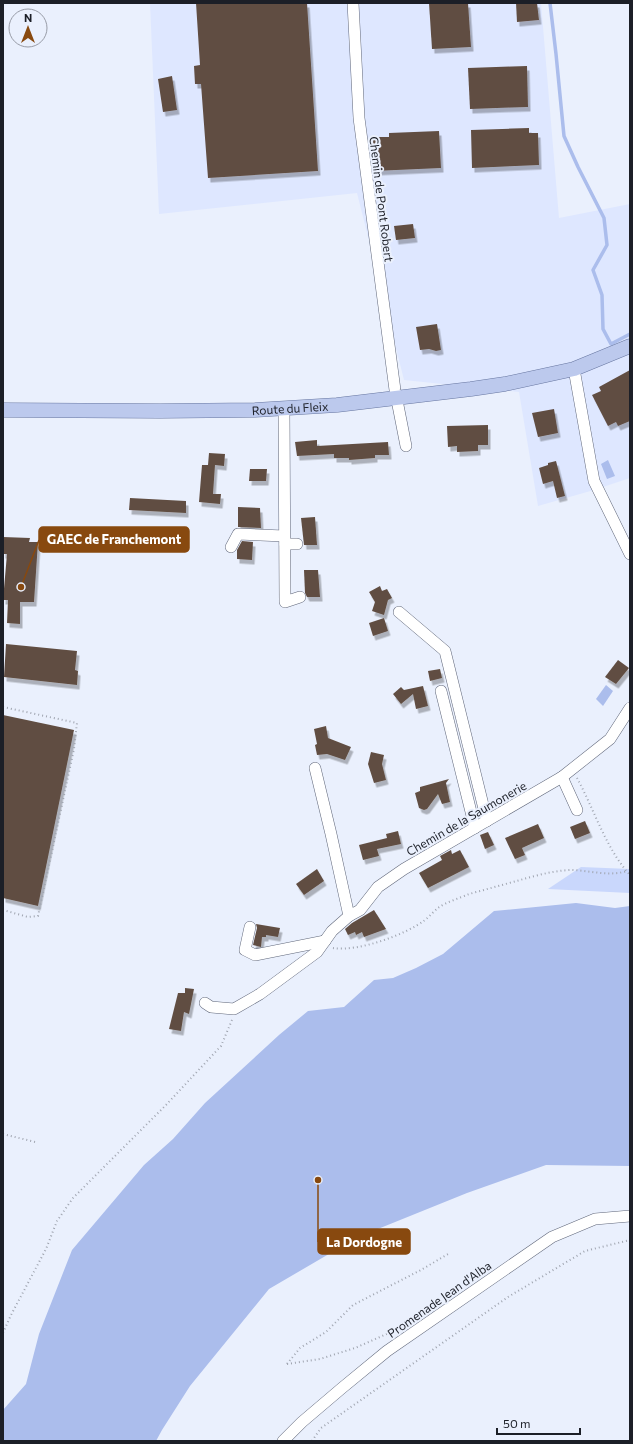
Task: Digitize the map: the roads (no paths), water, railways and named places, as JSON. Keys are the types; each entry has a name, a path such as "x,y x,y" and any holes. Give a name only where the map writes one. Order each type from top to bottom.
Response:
{"main road":[{"name":"Route du Fleix","path":"3,410 255,410 338,405 498,385 574,369 630,346"}],"street":[{"name":"Chemin de Pont Robert","path":"352,3 358,118 378,273 397,398 406,446"},
{"path":"574,369 594,480 630,554"},
{"path":"284,408 285,602 300,597"},
{"path":"231,547 238,534 284,540 297,544"},
{"path":"399,612 445,651 487,821"},
{"path":"440,691 475,828"},
{"name":"Chemin de la Saumonerie","path":"205,1003 210,1007 234,1008 260,994 321,946 332,931 349,916 360,910 378,887 404,869 572,770 610,738 630,708"},
{"path":"315,768 349,916"},
{"path":"562,777 577,810"},
{"path":"250,926 245,950 255,955 321,946"},
{"name":"Promenade Jean d'Alba","path":"283,1441 302,1422 387,1351 552,1237 595,1219 630,1216"}],"waterway":[{"path":"550,3 564,136 604,218 607,245 593,270 602,295 603,329 611,344 630,334"}],"place":[{"name":"GAEC de Franchemont","path":"21,587"},
{"name":"La Dordogne","path":"318,1180"}]}
